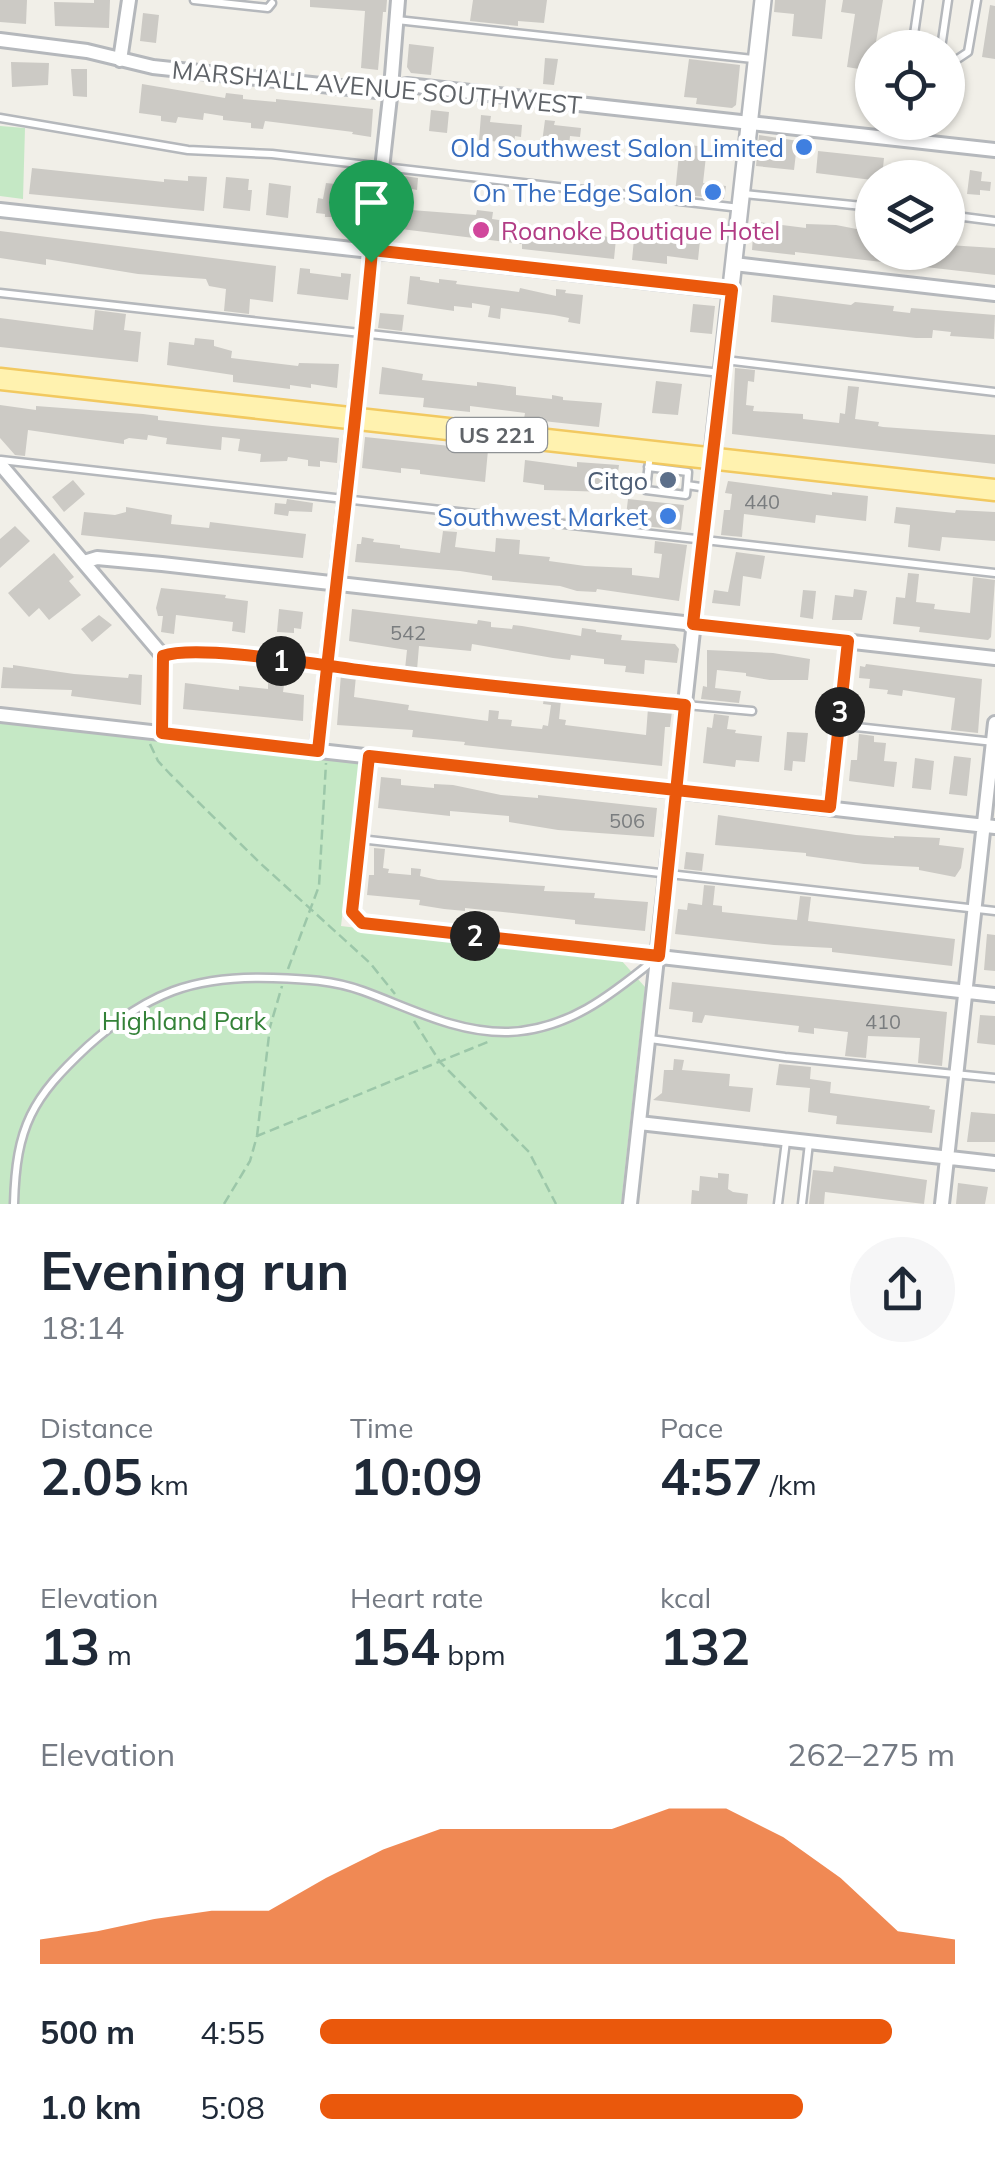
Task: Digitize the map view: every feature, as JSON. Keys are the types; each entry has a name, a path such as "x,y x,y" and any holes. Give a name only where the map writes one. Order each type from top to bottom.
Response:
{"main road":[{"name":"US 221","path":"0,378 353,419 649,459 712,458 995,490"}],"street":[{"path":"120,60 129,0"},
{"path":"322,756 326,666 398,0"},
{"path":"630,1204 763,0"},
{"name":"MARSHALL AVENUE SOUTHWEST","path":"0,40 86,51 153,67 377,91 407,85 995,150"},
{"path":"0,210 732,290"},
{"path":"734,264 995,294"},
{"path":"0,462 163,656 162,733"},
{"path":"84,562 98,558 995,658"},
{"path":"830,807 848,641"},
{"path":"0,715 322,756 369,756 990,826"},
{"path":"942,1204 975,908 990,826 995,723"},
{"path":"369,756 352,912 362,923 995,995"},
{"path":"639,1123 995,1164"}],"lane":[{"path":"194,0 268,8 272,2"},
{"path":"915,30 919,0"},
{"path":"944,30 948,0"},
{"path":"965,54 977,0"},
{"path":"396,20 757,60"},
{"path":"0,118 188,150 272,154 381,168 742,201 855,206"},
{"path":"965,217 995,221"},
{"path":"0,292 364,334 995,392"},
{"path":"649,459 688,472 687,485 686,495 646,490 649,459"},
{"path":"0,462 995,573"},
{"path":"687,485 708,488"},
{"path":"163,656 183,652 752,712"},
{"path":"838,725 994,742"},
{"path":"359,839 995,911"},
{"path":"14,1204 18,1154 30,1114 50,1085 104,1032 153,998 176,988 218,979 284,978 337,983 466,1028 531,1030 562,1022 591,1008 659,956"},
{"path":"649,1039 995,1078"},
{"path":"778,1204 786,1140"},
{"path":"802,1204 809,1143"}],"path":[{"path":"148,740 158,761 310,910 370,963 440,1062 519,1140 556,1204"},
{"path":"224,1204 250,1161 257,1136 270,1027 321,868 322,756"},
{"path":"257,1136 499,1038"}],"green space":[{"path":"0,126 25,128 23,199 0,196"},
{"name":"Highland Park","path":"0,721 360,763 341,926 621,960 645,987 621,1204 0,1204"}],"building":[{"path":"0,0 27,0 26,24 0,22"},
{"path":"110,0 109,28 55,26 54,2"},
{"path":"310,0 387,0 378,70 361,68 365,11 310,7"},
{"path":"473,0 547,0 544,23 518,21 518,26 470,21"},
{"path":"775,0 826,0 822,39 792,36 794,14 774,12"},
{"path":"843,0 883,0 878,30 855,30 855,68 847,67 855,14 841,12"},
{"path":"990,5 995,6 995,59 982,57"},
{"path":"143,13 159,15 156,43 140,41"},
{"path":"409,44 434,47 431,75 411,73 407,67"},
{"path":"545,58 558,59 554,85 543,84"},
{"path":"689,59 740,65 736,105 732,108 696,104 697,98 684,97"},
{"path":"11,62 49,63 48,85 12,87"},
{"path":"71,69 87,69 87,97 73,96"},
{"path":"142,84 225,98 226,93 243,95 243,99 373,109 371,137 265,121 263,129 251,128 251,123 204,113 203,120 178,117 176,123 161,121 161,116 139,113"},
{"path":"431,110 449,112 447,133 429,131"},
{"path":"481,115 491,116 490,122 522,125 521,137 515,136 514,143 479,140"},
{"path":"545,120 581,128 580,137 570,136 569,146 552,144 552,152 541,150"},
{"path":"759,135 812,143 811,155 796,153 794,170 756,166"},
{"path":"680,144 707,147 703,183 726,186 724,199 675,194"},
{"path":"818,151 884,158 855,160 855,178 816,173"},
{"path":"32,168 164,182 188,181 188,176 207,177 204,211 29,194"},
{"path":"970,170 982,172 981,181 991,182 990,191 967,194"},
{"path":"397,175 418,178 417,190 412,189 411,210 476,215 477,210 493,212 492,219 506,221 506,227 543,231 544,226 573,229 574,223 589,224 588,232 616,239 614,259 393,228"},
{"path":"226,177 249,179 250,211 223,208"},
{"path":"269,183 291,186 288,218 266,215"},
{"path":"326,183 335,184 334,191 346,193 345,217 316,213"},
{"path":"759,222 855,229 855,259 752,250 753,236 758,236"},
{"path":"684,230 701,231 698,260 667,256 667,264 632,260 634,239 683,241"},
{"path":"0,231 276,266 273,302 250,299 249,314 224,311 226,289 209,286 206,279 138,274 46,259 46,265 0,258"},
{"path":"965,246 995,248 995,275 952,270 965,270"},
{"path":"300,268 341,277 341,273 351,274 348,300 297,294"},
{"path":"410,276 519,292 520,288 556,296 556,289 566,290 565,293 583,295 580,324 568,322 569,318 501,308 500,319 488,317 490,306 472,303 472,308 454,306 454,311 407,304"},
{"path":"773,295 894,306 893,311 910,313 911,308 995,315 994,339 950,336 951,332 933,330 932,338 916,338 771,322"},
{"path":"693,304 715,306 712,334 690,332"},
{"path":"95,310 126,314 124,330 141,332 138,362 0,347 0,318 93,330"},
{"path":"380,313 404,315 402,331 378,328"},
{"path":"195,338 214,340 214,346 232,351 231,358 298,366 339,364 337,388 311,384 311,388 290,385 290,389 233,382 233,375 167,365 169,342 194,345"},
{"path":"382,367 423,374 422,380 502,385 516,387 516,395 552,399 552,395 563,400 602,403 599,427 524,419 525,413 470,406 470,412 423,407 424,398 379,394"},
{"path":"735,368 755,370 754,382 748,381 746,405 754,406 753,411 803,414 803,419 839,423 840,413 845,414 848,386 859,387 855,419 879,422 878,426 883,427 995,435 995,464 732,434"},
{"path":"656,381 682,384 678,415 652,413"},
{"path":"0,405 143,414 158,416 158,420 339,438 337,463 320,461 320,467 308,466 308,460 288,457 287,461 260,462 261,454 238,451 240,439 222,437 221,450 166,444 167,438 148,435 147,440 129,438 124,444 28,430 25,456 15,455 0,438"},
{"path":"365,437 488,450 485,482 420,474 420,470 401,468 401,473 362,468"},
{"path":"525,460 577,467 577,462 619,465 617,479 608,478 607,492 544,490 544,485 523,482"},
{"path":"73,480 85,494 64,512 52,497"},
{"path":"728,481 868,496 866,521 816,515 815,523 744,514 742,537 721,535 724,510 730,510 732,494 725,493"},
{"path":"287,499 313,503 312,512 274,514 275,503 286,504"},
{"path":"628,499 684,505 681,530 625,524"},
{"path":"126,507 172,515 171,524 209,528 210,522 306,534 303,558 81,535 84,512 115,515 126,512"},
{"path":"896,507 955,513 995,512 995,541 942,537 940,551 908,547 910,525 894,523"},
{"path":"15,526 30,541 0,568 0,539"},
{"path":"443,531 457,532 455,547 495,552 496,538 520,540 519,554 585,566 632,568 632,575 659,578 662,554 654,553 655,541 687,545 679,601 492,580 492,576 460,571 355,562 362,537 400,548 440,553"},
{"path":"736,552 765,556 761,579 743,576 740,606 712,603 714,590 728,592"},
{"path":"54,553 74,577 69,581 81,595 49,620 39,608 29,617 8,593"},
{"path":"908,573 919,574 916,602 935,604 934,609 970,613 973,577 995,580 991,637 988,640 919,632 920,627 893,624 896,597 905,598"},
{"path":"161,588 248,601 245,633 232,631 233,622 176,615 174,634 161,632 163,616 158,616 156,608"},
{"path":"854,589 867,591 862,620 832,620 835,595 853,597"},
{"path":"803,590 816,591 813,619 800,617"},
{"path":"279,609 303,612 301,629 294,628 294,633 277,632"},
{"path":"352,609 477,624 478,620 491,622 491,627 512,629 513,625 581,636 582,628 596,630 622,635 621,640 675,644 679,649 677,663 645,660 644,674 625,672 626,666 604,664 604,659 571,655 570,660 472,644 471,651 419,646 417,670 405,669 407,650 349,641"},
{"path":"99,615 112,625 92,642 81,629"},
{"path":"707,650 810,659 808,680 770,680 717,670 715,688 741,691 739,703 701,699 703,686 707,687"},
{"path":"860,666 982,679 978,733 951,730 955,698 903,690 902,696 869,688 870,679 859,678"},
{"path":"3,667 74,674 128,678 129,674 142,675 141,705 71,696 72,690 1,688"},
{"path":"341,674 356,676 354,697 409,705 408,710 488,721 489,710 499,711 498,719 512,720 511,726 548,726 551,705 543,704 544,698 561,700 559,719 566,720 565,725 646,735 648,708 672,711 670,727 665,727 662,766 464,745 465,742 412,737 413,730 337,725"},
{"path":"185,683 239,690 239,686 268,689 268,683 284,685 283,692 304,695 303,721 183,709"},
{"path":"714,714 729,716 727,729 736,730 735,733 762,736 759,762 736,760 735,767 703,763 707,727 712,728"},
{"path":"787,732 808,733 805,762 793,761 792,771 784,770"},
{"path":"859,734 886,743 884,761 897,762 894,787 849,781 851,760 857,760"},
{"path":"954,756 971,758 967,796 949,794"},
{"path":"915,758 934,761 931,790 912,788"},
{"path":"381,777 401,779 401,785 453,785 501,795 538,795 657,808 654,837 558,830 509,822 509,816 450,811 450,816 378,808"},
{"path":"718,815 856,835 940,838 939,845 964,848 961,868 955,877 919,867 715,845"},
{"path":"374,848 385,849 383,868 389,869 388,873 411,875 411,868 421,869 420,876 438,880 545,886 544,891 595,893 594,898 648,902 645,931 575,924 575,920 549,917 444,909 419,905 420,900 367,895 369,875 374,875"},
{"path":"686,852 704,854 702,871 684,869"},
{"path":"704,885 715,886 713,905 722,906 722,912 797,920 800,896 811,897 808,921 955,939 952,966 832,952 832,948 675,934 678,909 687,910 688,903 702,905"},
{"path":"987,934 995,935 995,971 984,970"},
{"path":"672,982 947,1012 942,1066 918,1063 920,1038 868,1036 866,1058 845,1056 848,1032 814,1028 814,1034 798,1032 799,1026 705,1015 702,1023 692,1022 693,1012 669,1009"},
{"path":"980,1015 995,1016 995,1045 977,1043"},
{"path":"674,1059 684,1060 682,1070 730,1074 729,1086 753,1088 750,1112 653,1100 662,1093 664,1070 673,1070"},
{"path":"779,1064 811,1067 810,1079 831,1082 830,1093 930,1106 935,1110 932,1133 836,1124 837,1116 808,1112 810,1088 776,1085"},
{"path":"971,1112 995,1114 995,1142 967,1142"},
{"path":"834,1166 927,1180 924,1204 825,1192 824,1204 809,1204 813,1170 833,1172"},
{"path":"718,1173 729,1174 728,1189 748,1194 747,1204 691,1204 692,1190 699,1191 700,1176 718,1178"},
{"path":"958,1183 988,1187 985,1204 956,1204"}],"place":[{"name":"Old Southwest Salon Limited","path":"804,147"},
{"name":"On The Edge Salon","path":"713,192"},
{"name":"Roanoke Boutique Hotel","path":"481,230"},
{"name":"Citgo","path":"668,480"},
{"name":"Southwest Market","path":"668,516"}],"route":[{"path":"371,262 326,666 318,751 162,733 163,656 183,652 326,666 489,686 685,705 676,790 667,874 659,956 362,923 352,912 359,839 369,756 676,790 830,807 848,641 693,624 732,290 372,250 371,262"}]}
